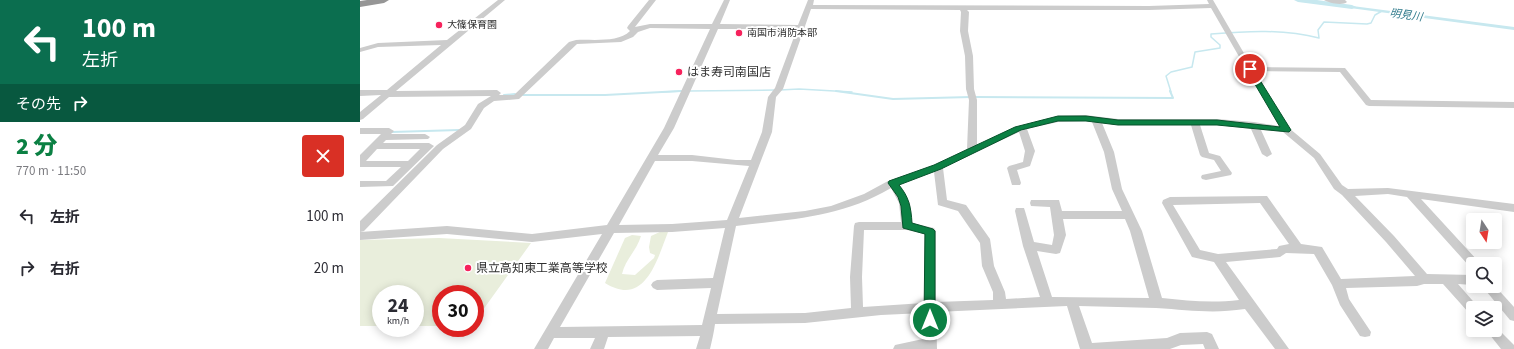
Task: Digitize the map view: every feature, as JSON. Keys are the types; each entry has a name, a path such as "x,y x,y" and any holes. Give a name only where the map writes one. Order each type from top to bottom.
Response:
{"highway":[{"path":"360,3 371,0"},
{"path":"360,3 384,0"}],"street":[{"path":"360,117 449,42 502,0"},
{"path":"635,30 631,28 632,26 653,0"},
{"path":"541,349 651,158 686,92 727,0"},
{"path":"1327,0 1344,2 1339,0"},
{"path":"703,349 732,224 767,132 772,97 778,90 810,4 962,8 1212,3 1286,130 1313,152 1338,187 1346,192 1390,239 1424,279"},
{"path":"962,8 965,12 964,31 969,56 972,97 972,149"},
{"path":"360,228 440,147 468,127 481,106 492,98 516,97 572,44 583,41 621,40 635,30 650,26 802,27"},
{"path":"360,50 378,45 449,42"},
{"path":"1250,69 1342,70 1369,102 1514,106"},
{"path":"360,93 487,94 523,92"},
{"path":"360,236 447,230 532,238 610,229 672,228 732,224 776,217 805,215 868,196 892,183 938,167 972,149 1022,128 1058,119 1086,118 1118,122 1194,121 1254,125 1286,130"},
{"path":"1096,120 1110,152 1117,189 1130,216 1157,303"},
{"path":"1194,121 1205,155 1217,158 1227,173 1206,177"},
{"path":"1254,125 1267,154"},
{"path":"1016,183 1012,168 1027,164 1030,151 1022,128"},
{"path":"360,131 388,130 384,137 360,163"},
{"path":"384,137 425,137"},
{"path":"360,184 389,184 429,146 375,146"},
{"path":"651,158 692,158 736,163 756,163"},
{"path":"360,163 409,164"},
{"path":"938,167 942,202 962,208 986,242 988,266 999,292 1000,304"},
{"path":"892,183 903,196 906,206 907,226"},
{"path":"1346,192 1388,191 1514,208"},
{"path":"1410,194 1468,257"},
{"path":"1298,248 1263,199 1170,201 1166,203 1196,254 1218,258 1280,253 1283,248 1318,250 1338,284 1344,301 1365,332"},
{"path":"1029,246 1056,250 1060,235 1056,203 1035,203"},
{"path":"1020,211 1029,246 1048,302"},
{"path":"1057,215 1130,216"},
{"path":"857,312 856,277 859,226 907,226 930,231 930,346 900,349"},
{"path":"1218,258 1231,282 1250,303 1282,349"},
{"path":"1338,284 1418,281 1424,279 1466,280"},
{"path":"1446,279 1466,301"},
{"path":"657,285 718,283"},
{"path":"1494,293 1514,316"},
{"path":"550,333 604,332 805,318 857,312 1000,304 1071,301 1157,303 1223,307 1250,303"},
{"path":"1071,301 1087,349"},
{"path":"596,349 604,332"},
{"path":"1498,337 1509,349"},
{"path":"1092,349 1168,344 1180,339 1207,338 1212,349"}],"green space":[{"path":"662,231 668,232 659,255 654,267 640,285 630,290 619,289 605,283 625,238 632,235 641,236 622,274 635,275 654,258 655,255 650,253 649,247 651,236"},
{"path":"439,238 531,243 484,308 484,285 432,285 432,326 424,326 424,285 372,285 372,326 360,326 360,240"}],"water":[{"path":"1337,4 1514,27 1514,30 1335,6"}],"waterway":[{"name":"明見川","path":"1298,0 1352,7"},
{"path":"1171,92 1166,76 1171,72 1192,67 1195,52 1220,48 1220,45 1211,37 1211,34 1279,32 1319,38 1318,30 1324,22 1367,24 1371,23 1375,15 1382,11"},
{"path":"780,90 799,89 837,91"},
{"path":"688,91 776,90"},
{"path":"662,92 681,91"},
{"path":"662,92 684,91"},
{"path":"837,91 852,92"},
{"path":"837,91 893,99 971,97"},
{"path":"975,97 1173,98 1170,91"},
{"path":"523,95 605,95 662,92"},
{"path":"504,95 515,94"},
{"path":"392,132 459,130"}],"place":[{"name":"大篠保育園","path":"439,25"},
{"name":"南国市消防本部","path":"739,33"},
{"name":"はま寿司南国店","path":"679,72"},
{"name":"県立高知東工業高等学校","path":"468,268"}],"route":[{"path":"930,320 930,231 907,226 906,206 903,196 892,183 938,167 972,149 1018,129 1058,119 1086,118 1106,122 1217,122 1254,125 1286,130 1250,69"}]}
